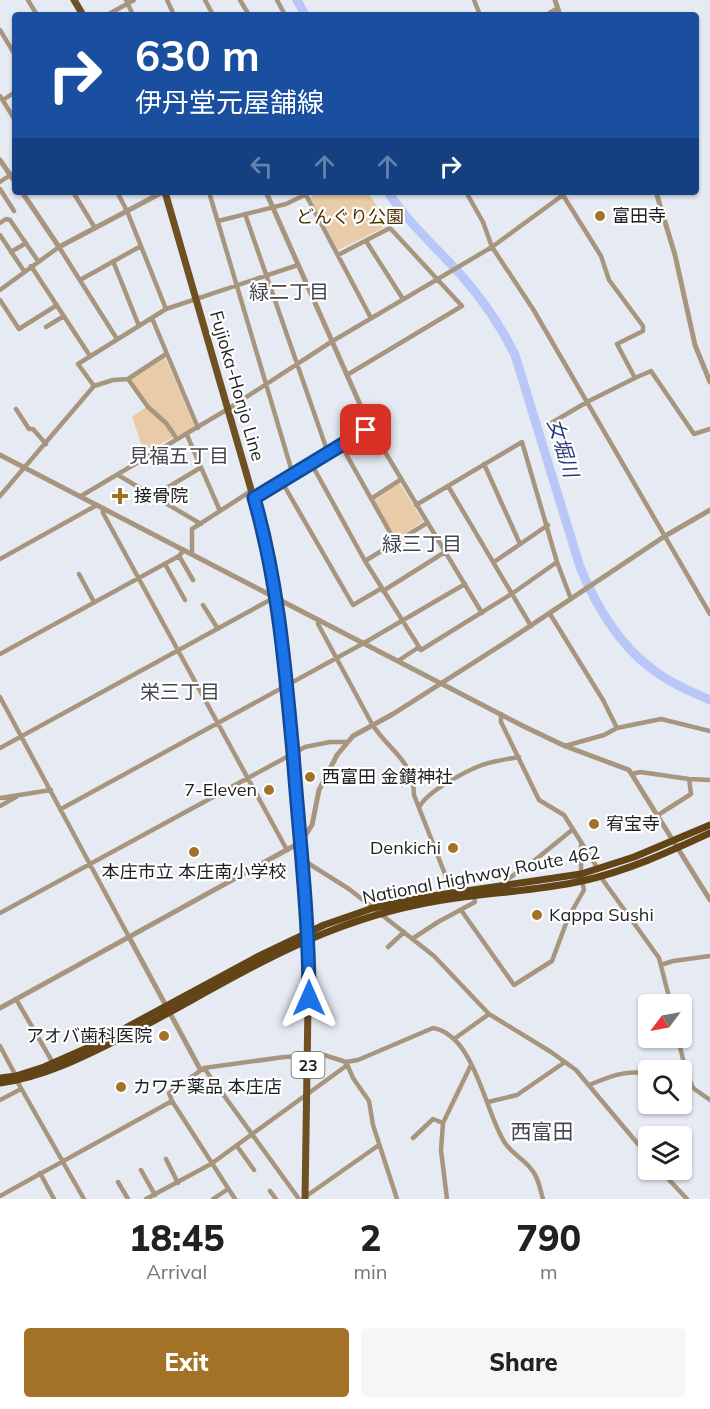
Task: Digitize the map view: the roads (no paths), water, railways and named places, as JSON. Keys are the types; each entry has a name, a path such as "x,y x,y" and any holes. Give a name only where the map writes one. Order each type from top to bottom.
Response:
{"highway":[{"name":"National Highway Route 462","path":"676,844 710,825"},
{"name":"National Highway Route 462","path":"0,1078 16,1078 53,1063 168,1010 309,940 381,915 427,903 582,878 710,833"},
{"name":"National Highway Route 462","path":"0,1083 72,1063 308,931 373,908 452,892 582,878"}],"main road":[{"name":"Fujioka-Honjo Line","path":"165,195 261,524 277,598 288,684 309,940 303,1198"}],"street":[{"path":"112,12 134,0"},
{"path":"555,0 559,12"},
{"path":"551,12 558,8"},
{"path":"1,34 12,50"},
{"path":"1,98 12,115"},
{"path":"0,160 12,173"},
{"path":"0,189 14,211"},
{"path":"24,195 117,339"},
{"path":"75,195 95,228"},
{"path":"119,195 166,309"},
{"path":"0,290 59,248 158,195"},
{"path":"210,195 293,475"},
{"path":"267,195 370,427 482,613"},
{"path":"218,221 286,204 304,195"},
{"path":"309,195 371,318"},
{"path":"468,195 483,222 492,247 533,309 710,614"},
{"path":"81,496 187,435 331,342 492,247 560,195"},
{"path":"564,195 601,256 609,280 643,326 643,331 617,344 635,378"},
{"path":"657,195 675,255 695,345 710,382"},
{"path":"245,214 328,453"},
{"path":"0,223 6,219 10,220 38,261"},
{"path":"338,255 390,228 439,277 462,306 347,375"},
{"path":"0,235 24,271"},
{"path":"366,241 403,298"},
{"path":"11,252 26,243"},
{"path":"80,280 141,246"},
{"path":"113,261 138,326"},
{"path":"94,386 78,364 166,309 298,265"},
{"path":"31,266 90,356"},
{"path":"0,300 19,329 57,305"},
{"path":"46,327 64,316"},
{"path":"152,318 198,428"},
{"path":"0,496 94,386 113,380 128,379 166,354"},
{"path":"548,425 587,402 651,371 694,434 710,429"},
{"path":"128,379 148,407 166,423 177,439"},
{"path":"16,409 29,429 33,429 46,444"},
{"path":"192,554 192,529 252,494 282,482 370,427"},
{"path":"187,435 220,511"},
{"path":"416,505 522,442 557,562 571,599"},
{"path":"340,445 396,543"},
{"path":"0,455 565,746 627,768 710,900"},
{"path":"311,463 382,590 421,650 513,593 557,562"},
{"path":"484,464 520,544"},
{"path":"155,495 201,468"},
{"path":"118,475 201,524"},
{"path":"371,499 400,480"},
{"path":"282,482 353,605 445,552"},
{"path":"448,486 531,626"},
{"path":"0,559 97,505"},
{"path":"104,508 103,513 287,849"},
{"path":"0,1008 301,842 312,825 320,790 346,742 550,614 665,536 710,510"},
{"path":"365,561 427,523"},
{"path":"494,561 548,525"},
{"path":"0,654 165,564 179,556 184,550"},
{"path":"179,556 193,580"},
{"path":"165,564 185,600"},
{"path":"79,574 94,602"},
{"path":"61,808 337,658 465,584"},
{"path":"0,748 277,598"},
{"path":"203,605 218,628"},
{"path":"550,614 603,700 617,728"},
{"path":"319,620 318,624 381,740 397,751 407,768 414,783 414,795 452,892"},
{"path":"398,661 419,647"},
{"path":"0,697 202,1069 303,1198 379,1144"},
{"path":"501,714 501,722 539,800 564,815 599,873 648,940 661,964 668,994"},
{"path":"565,746 604,735 617,728 661,718 710,731"},
{"path":"0,913 292,753 316,744 346,742"},
{"path":"420,806 431,793 468,771 483,765 519,757"},
{"path":"632,774 640,772 710,780"},
{"path":"658,815 691,794 689,779"},
{"path":"0,798 51,790"},
{"path":"0,806 20,795"},
{"path":"506,886 508,879 539,858 572,830"},
{"path":"461,910 514,985 552,961 568,918 584,890 581,845"},
{"path":"303,860 331,876 404,932 446,967 489,1014 565,1062 589,1085 638,1144"},
{"path":"412,939 475,902 474,896"},
{"path":"388,947 404,932"},
{"path":"661,964 710,956"},
{"path":"16,999 53,1063"},
{"path":"454,1039 489,1014"},
{"path":"235,1199 211,1164 169,1093 202,1069 260,1060 324,1055 346,1062 358,1060 433,1028 442,1030 454,1039 471,1065 504,1143 512,1153 531,1167 536,1175 543,1199"},
{"path":"0,1046 21,1089 84,1199"},
{"path":"141,1170 151,1197 211,1164 253,1135 346,1066 346,1062"},
{"path":"346,1062 369,1101 379,1144 397,1199"},
{"path":"488,1102 517,1095 565,1062"},
{"path":"447,1199 441,1150 443,1123 471,1065"},
{"path":"589,1085 618,1074 638,1073"},
{"path":"692,1086 710,1100"},
{"path":"0,1100 21,1089"},
{"path":"0,1196 172,1101"},
{"path":"413,1138 433,1119 443,1123"},
{"path":"237,1146 254,1170"},
{"path":"166,1159 178,1183"},
{"path":"40,1173 54,1199"},
{"path":"669,1180 687,1199"},
{"path":"118,1182 128,1199"},
{"path":"213,1199 228,1189"},
{"path":"270,1191 276,1199"}],"waterway":[{"name":"女堀川","path":"297,0 303,12"},
{"name":"女堀川","path":"390,195 414,225 477,294 510,344 580,567 609,623 629,648 652,669 673,683 710,700"}],"place":[{"name":"富田寺","path":"600,216"},
{"name":"接骨院","path":"120,496"},
{"name":"西富田 金鑚神社","path":"310,777"},
{"name":"7-Eleven","path":"269,790"},
{"name":"宥宝寺","path":"594,824"},
{"name":"Denkichi","path":"453,848"},
{"name":"本庄市立 本庄南小学校","path":"194,852"},
{"name":"Kappa Sushi","path":"537,915"},
{"name":"アオバ歯科医院","path":"164,1036"},
{"name":"カワチ薬品 本庄店","path":"121,1087"}],"district":[{"name":"緑二丁目","path":"289,292"},
{"name":"見福五丁目","path":"179,456"},
{"name":"緑三丁目","path":"422,544"},
{"name":"栄三丁目","path":"180,692"},
{"name":"西富田","path":"542,1132"}],"park label":[{"name":"どんぐり公園","path":"350,217"}]}
